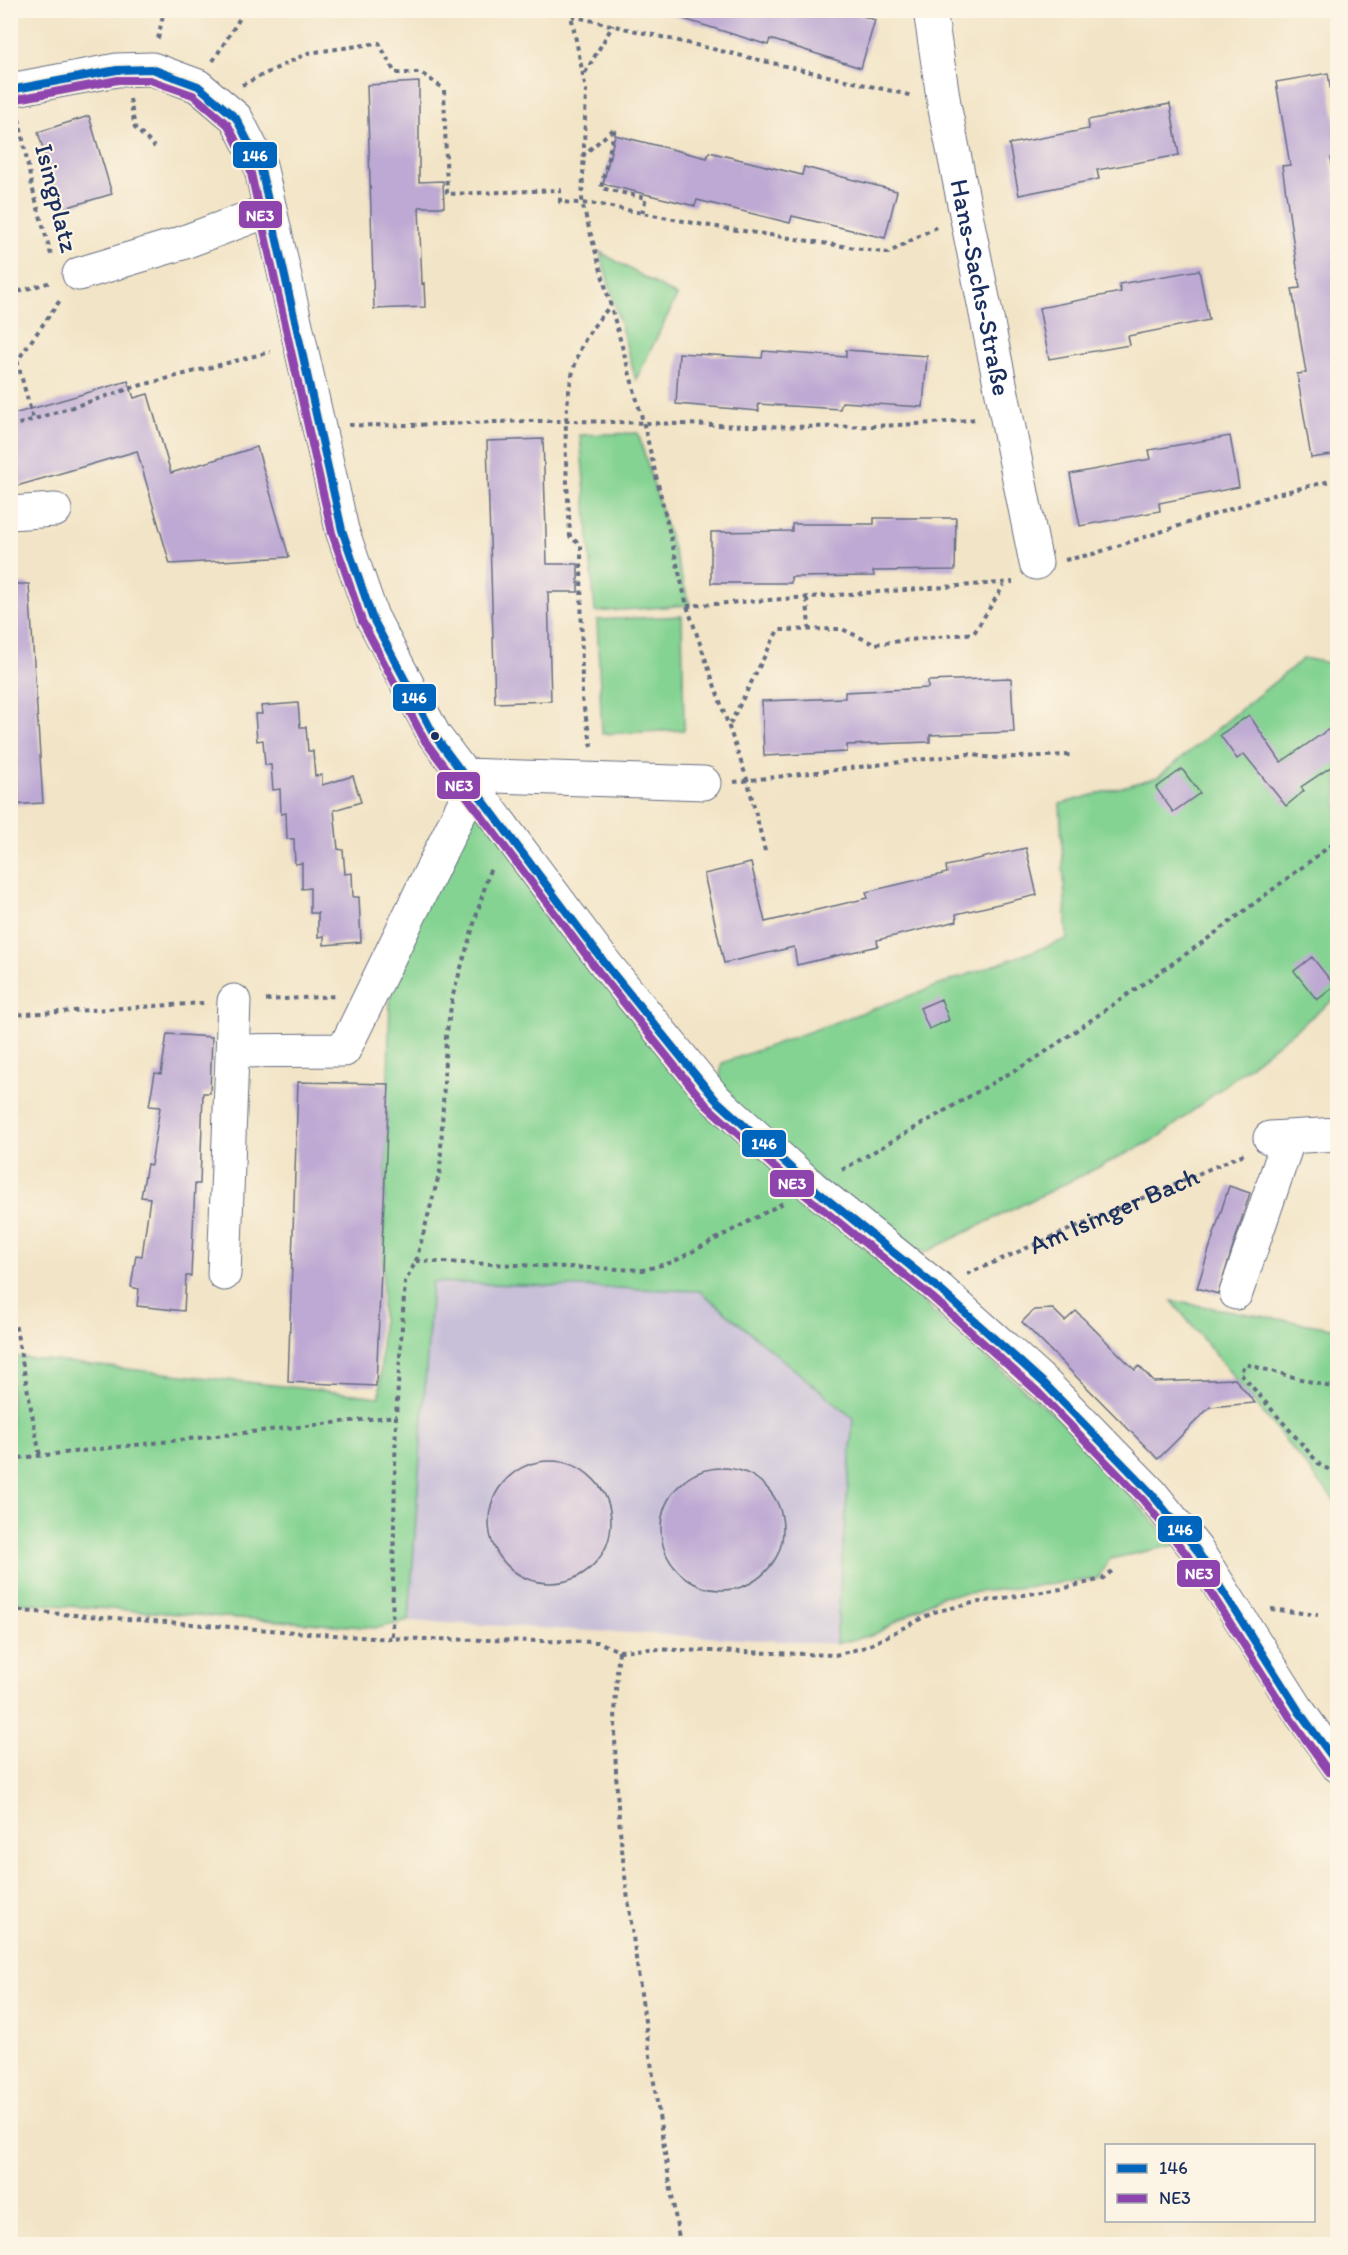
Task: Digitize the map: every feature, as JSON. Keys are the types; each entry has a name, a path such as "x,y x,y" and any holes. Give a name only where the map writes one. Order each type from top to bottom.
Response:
{"street":[{"name":"Hans-Sachs-Straße","path":"930,10 944,104 1006,415 1029,572"},
{"path":"12,89 125,70 152,69 198,86 236,118 260,165 342,530 372,617 434,735 607,966 715,1099 812,1187 939,1289 1045,1384 1150,1493 1196,1549 1300,1713 1338,1766"},
{"path":"68,277 179,244 270,210"},
{"path":"10,513 55,510"},
{"path":"468,781 600,780 704,783"},
{"path":"233,1051 344,1050 468,781"},
{"path":"224,1274 234,1001"},
{"path":"1236,1293 1279,1138 1338,1134"}],"path":[{"path":"198,86 244,10"},
{"path":"570,10 586,90 582,203 644,425 687,606 730,725 748,782 766,855"},
{"path":"572,16 944,104"},
{"path":"584,74 613,25"},
{"path":"223,107 244,83 308,53 379,43 395,73 421,73 444,89 447,194 560,190 560,202 582,203 888,253 966,210"},
{"path":"125,70 135,128 155,147"},
{"name":"Isingplatz","path":"12,89 32,187 68,277"},
{"path":"582,157 615,128 601,188 646,198 642,213"},
{"name":"Isingplatz","path":"10,294 68,277"},
{"name":"Isingplatz","path":"10,371 68,277"},
{"path":"600,780 582,699 580,545 570,537 567,421 573,370 591,329 611,304"},
{"path":"10,335 33,419"},
{"path":"10,427 154,382 251,356"},
{"path":"318,425 374,426 567,421 644,425 922,424 1006,415"},
{"path":"687,606 1004,585 1029,572 1093,554 1273,495 1338,479"},
{"path":"730,725 778,630 842,629 874,644 974,633 1004,585"},
{"path":"807,599 809,629"},
{"path":"748,782 968,754 991,758 1070,754"},
{"path":"392,1636 396,1416 405,1282 416,1261 440,1171 446,1037 453,995 503,827"},
{"path":"416,1261 643,1270 674,1262 812,1187 1038,1057 1206,940 1338,840"},
{"path":"10,1015 371,994"},
{"name":"Am Isinger Bach","path":"939,1289 973,1271 1279,1138"},
{"path":"10,1320 15,1323 40,1456"},
{"path":"1338,1389 1245,1364 1240,1373 1320,1465 1338,1474"},
{"path":"10,1459 396,1416"},
{"path":"10,1610 373,1638 392,1636 598,1641 619,1651 648,1649 835,1655 866,1647 934,1612 973,1603 1061,1589 1102,1579 1112,1571"},
{"path":"619,1651 613,1708 613,1738 621,1843 650,2055 680,2244"}],"shaded area":[{"path":"431,1282 700,1291 853,1418 836,1644 409,1621"}],"green space":[{"path":"600,252 677,296 636,380"},
{"path":"638,433 690,605 595,612 580,435"},
{"path":"682,616 684,730 602,734 597,620"},
{"path":"1304,658 1337,665 1337,997 1158,1138 924,1253 812,1174 717,1098 722,1063 1067,939 1060,804 1158,777"},
{"path":"469,790 802,1189 942,1320 1065,1424 1175,1545 1110,1559 1097,1579 941,1596 875,1634 836,1644 853,1418 700,1291 432,1282 409,1621 377,1628 11,1602 11,1356 380,1397 391,957"},
{"path":"1172,1301 1337,1329 1337,1504"}],"building":[{"path":"675,10 846,10 875,20 861,68 770,39 768,45 674,16"},
{"path":"1328,73 1338,140 1338,157 1331,158 1338,201 1338,454 1311,458 1297,374 1306,373 1292,289 1300,288 1282,166 1290,165 1276,82"},
{"path":"419,82 419,182 443,181 444,207 419,207 425,307 374,309 367,85"},
{"path":"1170,104 1179,155 1097,170 1099,179 1019,195 1009,144 1089,129 1088,120"},
{"path":"89,116 112,194 61,209 38,132"},
{"path":"615,135 707,158 709,152 802,175 804,167 897,191 885,238 792,216 790,223 697,200 695,206 603,184"},
{"path":"1199,270 1209,320 1128,336 1130,345 1049,359 1039,308 1121,292 1119,284"},
{"path":"846,350 927,356 923,407 842,402 840,409 758,404 759,411 676,404 679,353 762,358 763,351 846,357"},
{"path":"128,381 134,398 148,394 171,473 257,447 289,557 170,564 137,451 10,488 10,415"},
{"path":"1230,436 1239,487 1159,503 1160,511 1080,526 1070,474 1151,459 1149,450"},
{"path":"543,439 547,564 578,564 578,592 548,592 551,701 495,703 487,441"},
{"path":"874,518 956,518 955,570 873,571 874,576 791,577 791,583 711,583 711,532 792,531 792,524 874,524"},
{"path":"10,584 29,584 43,803 10,805"},
{"path":"1011,678 1014,732 930,735 930,742 847,745 847,752 764,756 762,701 845,698 845,692 928,688 928,681"},
{"path":"298,703 300,727 306,727 308,751 313,751 315,776 322,775 322,785 353,776 361,802 334,810 338,849 343,850 345,874 352,873 353,897 359,897 361,942 324,945 324,936 318,937 318,913 310,913 310,888 302,889 302,863 295,864 294,839 287,839 286,813 281,814 280,789 273,790 271,765 265,765 263,740 257,741 255,714 262,714 261,706"},
{"path":"1249,715 1281,762 1338,723 1338,762 1301,787 1304,791 1286,806 1244,754 1237,759 1220,735"},
{"path":"1182,769 1200,793 1173,812 1156,788"},
{"path":"1026,848 1037,895 956,914 957,921 877,940 878,946 797,965 794,947 724,963 704,874 751,863 765,922 868,898 866,892 947,873 946,866"},
{"path":"1312,957 1335,986 1317,1000 1294,971"},
{"path":"941,999 949,1020 929,1029 920,1008"},
{"path":"167,1034 212,1037 210,1093 203,1093 200,1184 195,1184 191,1276 186,1276 184,1311 137,1306 139,1289 131,1287 136,1255 142,1256 150,1198 141,1197 147,1164 151,1165 160,1107 149,1106 155,1073 161,1074"},
{"path":"298,1082 389,1084 376,1386 288,1382"},
{"path":"1229,1186 1250,1193 1218,1294 1197,1288"},
{"path":"1053,1309 1065,1321 1076,1311 1135,1370 1139,1366 1154,1382 1235,1379 1255,1403 1210,1407 1158,1459 1022,1322 1034,1310"},
{"path":"550,1461 573,1465 593,1479 607,1499 611,1522 607,1545 593,1565 573,1579 550,1583 527,1579 507,1565 493,1545 489,1522 493,1499 507,1479 527,1465"},
{"path":"722,1468 745,1472 765,1486 779,1506 783,1529 779,1552 765,1572 745,1586 722,1590 699,1586 679,1572 665,1552 661,1529 665,1506 679,1486 699,1472"}],"transit line":[{"name":"146","path":"10,90 117,70 152,69 198,86 236,118 260,165 342,530 372,617 434,735 607,966 715,1099 812,1187 939,1289 1045,1384 1151,1493 1196,1549 1300,1713 1338,1765"},
{"name":"NE3","path":"12,100 118,80 150,80 193,95 228,125 250,169 332,533 362,621 425,741 599,972 707,1106 805,1195 932,1297 1038,1392 1143,1500 1187,1555 1291,1719 1329,1772"}]}
